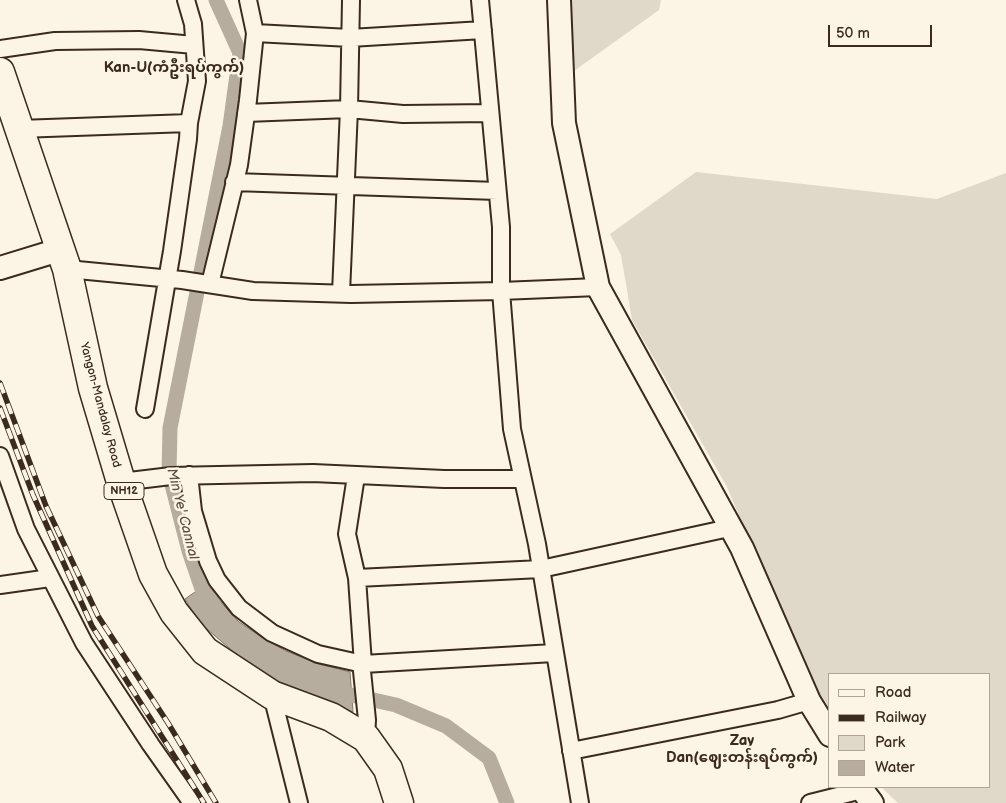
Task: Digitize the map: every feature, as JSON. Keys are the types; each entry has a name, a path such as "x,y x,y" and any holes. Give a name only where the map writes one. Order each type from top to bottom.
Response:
{"highway":[{"name":"Yangon-Mandalay Road","path":"0,72 63,260 93,388 121,482 153,574 174,612 205,651 272,695 367,729 388,769 399,803"}],"main road":[{"path":"559,0 564,123 598,287 729,528 742,548 809,701 828,732"},
{"path":"0,268 63,260"}],"street":[{"path":"145,409 165,279 172,251 189,123 197,81 193,24 186,0"},
{"path":"206,284 234,182 246,113 254,33 248,0"},
{"path":"341,292 349,109 351,0"},
{"path":"480,0 501,227 501,291 512,429 537,544 580,803"},
{"path":"254,33 350,38 483,30"},
{"path":"0,49 54,41 139,40 194,45"},
{"path":"246,113 349,109 403,114 490,113"},
{"path":"19,129 189,123"},
{"path":"234,182 497,192"},
{"path":"63,260 165,279 253,291 501,291 598,287"},
{"path":"0,456 6,492 84,643 151,745 192,803"},
{"path":"121,482 149,477 189,475 313,473 356,476 522,479"},
{"path":"189,475 193,511 208,561 217,580 239,608 272,633 318,654 363,668 554,653"},
{"path":"356,476 347,534 357,578 367,729"},
{"path":"357,578 541,569 729,528"},
{"path":"0,585 50,578"},
{"path":"272,695 299,803"},
{"path":"570,751 778,710 809,701"},
{"path":"810,803 865,793"}],"green space":[{"path":"565,0 661,0 659,10 574,71"},
{"path":"696,172 937,199 1006,173 1006,803 898,803 882,788 991,788 991,673 828,673 828,727 727,487 632,320 621,255 610,234"}],"water":[{"path":"205,585 239,622 263,638 286,651 319,664 350,672 353,712 268,679 243,660 200,623 185,599"}],"waterway":[{"name":"Min Ye' Cannal","path":"213,603 202,589 189,551 169,473 170,428 230,126 240,53 216,0"},
{"name":"Min Ye' Cannal","path":"333,691 396,705 446,726 489,758 507,803"}],"railway":[{"path":"0,383 46,506 98,616 168,723 216,803"},
{"path":"0,408 33,495 92,626 204,803"}],"district":[{"name":"Kan-U(ကံဦးရပ်ကွက်)","path":"174,68"},
{"name":"Zay Dan(ဈေးတန်းရပ်ကွက်)","path":"742,750"}]}
